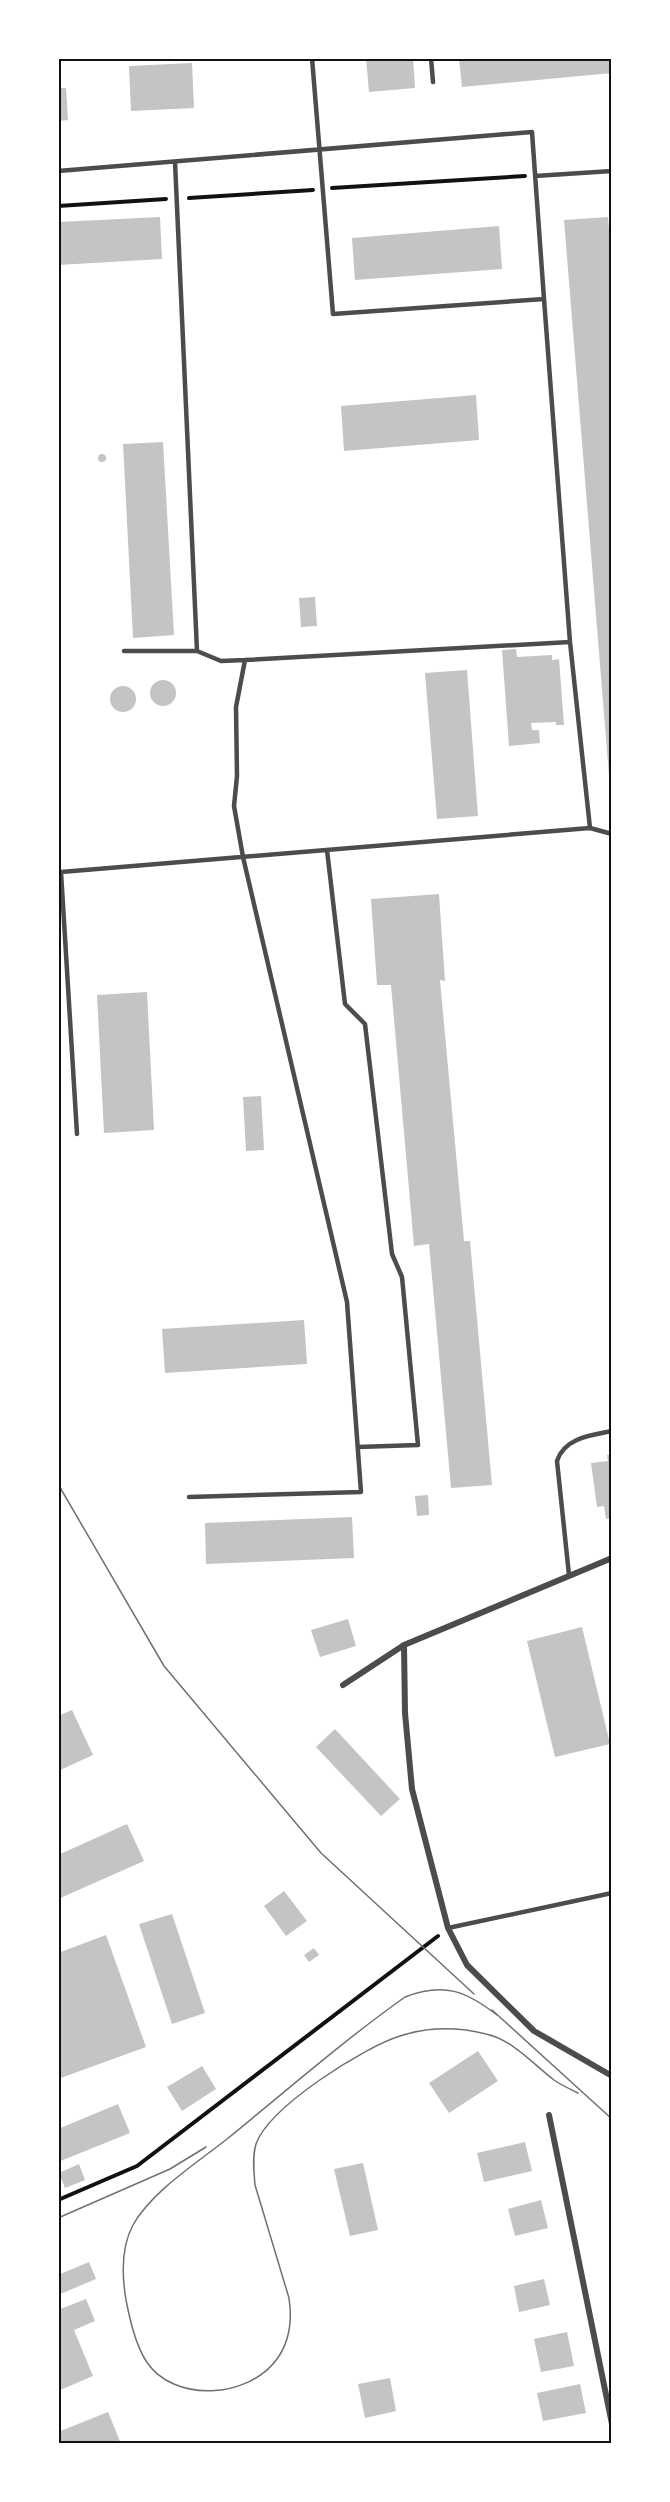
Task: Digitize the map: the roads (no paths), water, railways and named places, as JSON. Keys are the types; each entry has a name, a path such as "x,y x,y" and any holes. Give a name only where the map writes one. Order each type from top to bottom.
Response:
{"street":[{"path":"343,1685 404,1645 612,1558"},
{"path":"404,1645 405,1713 411,1789 448,1928 467,1965 534,2031 612,2076"},
{"path":"549,2115 612,2424"}],"lane":[{"path":"312,58 333,314 544,299"},
{"path":"431,58 433,82"},
{"path":"58,171 532,132 570,642 590,828"},
{"path":"175,162 197,651"},
{"path":"535,176 612,171"},
{"path":"124,651 197,651 221,661 570,642"},
{"path":"189,1497 361,1492 347,1302 243,857 234,806 237,776 237,707 245,660"},
{"path":"77,1134 61,872 590,828 612,834"},
{"path":"327,850 345,1004 365,1024 392,1254 402,1277 418,1445 358,1447"},
{"path":"569,1575 556,1461 560,1451 573,1442 585,1436 612,1431"},
{"path":"448,1928 612,1893"}],"tram line":[{"path":"58,1484 164,1666 321,1853 474,1994"},
{"path":"497,2015 475,2000 454,1991 431,1990 405,1997 176,2178 151,2201 129,2234 124,2252 123,2272 126,2300 136,2339 146,2361 159,2375 174,2384 192,2390 212,2391 231,2388 249,2382 264,2372 277,2359 285,2345 289,2329 289,2298 255,2185 254,2154 256,2144 264,2129 298,2096 319,2080 384,2042 421,2031 454,2029 486,2034 505,2041 554,2080 578,2093"},
{"path":"492,2010 612,2119"},
{"path":"58,2218 170,2169 206,2147"}]}
